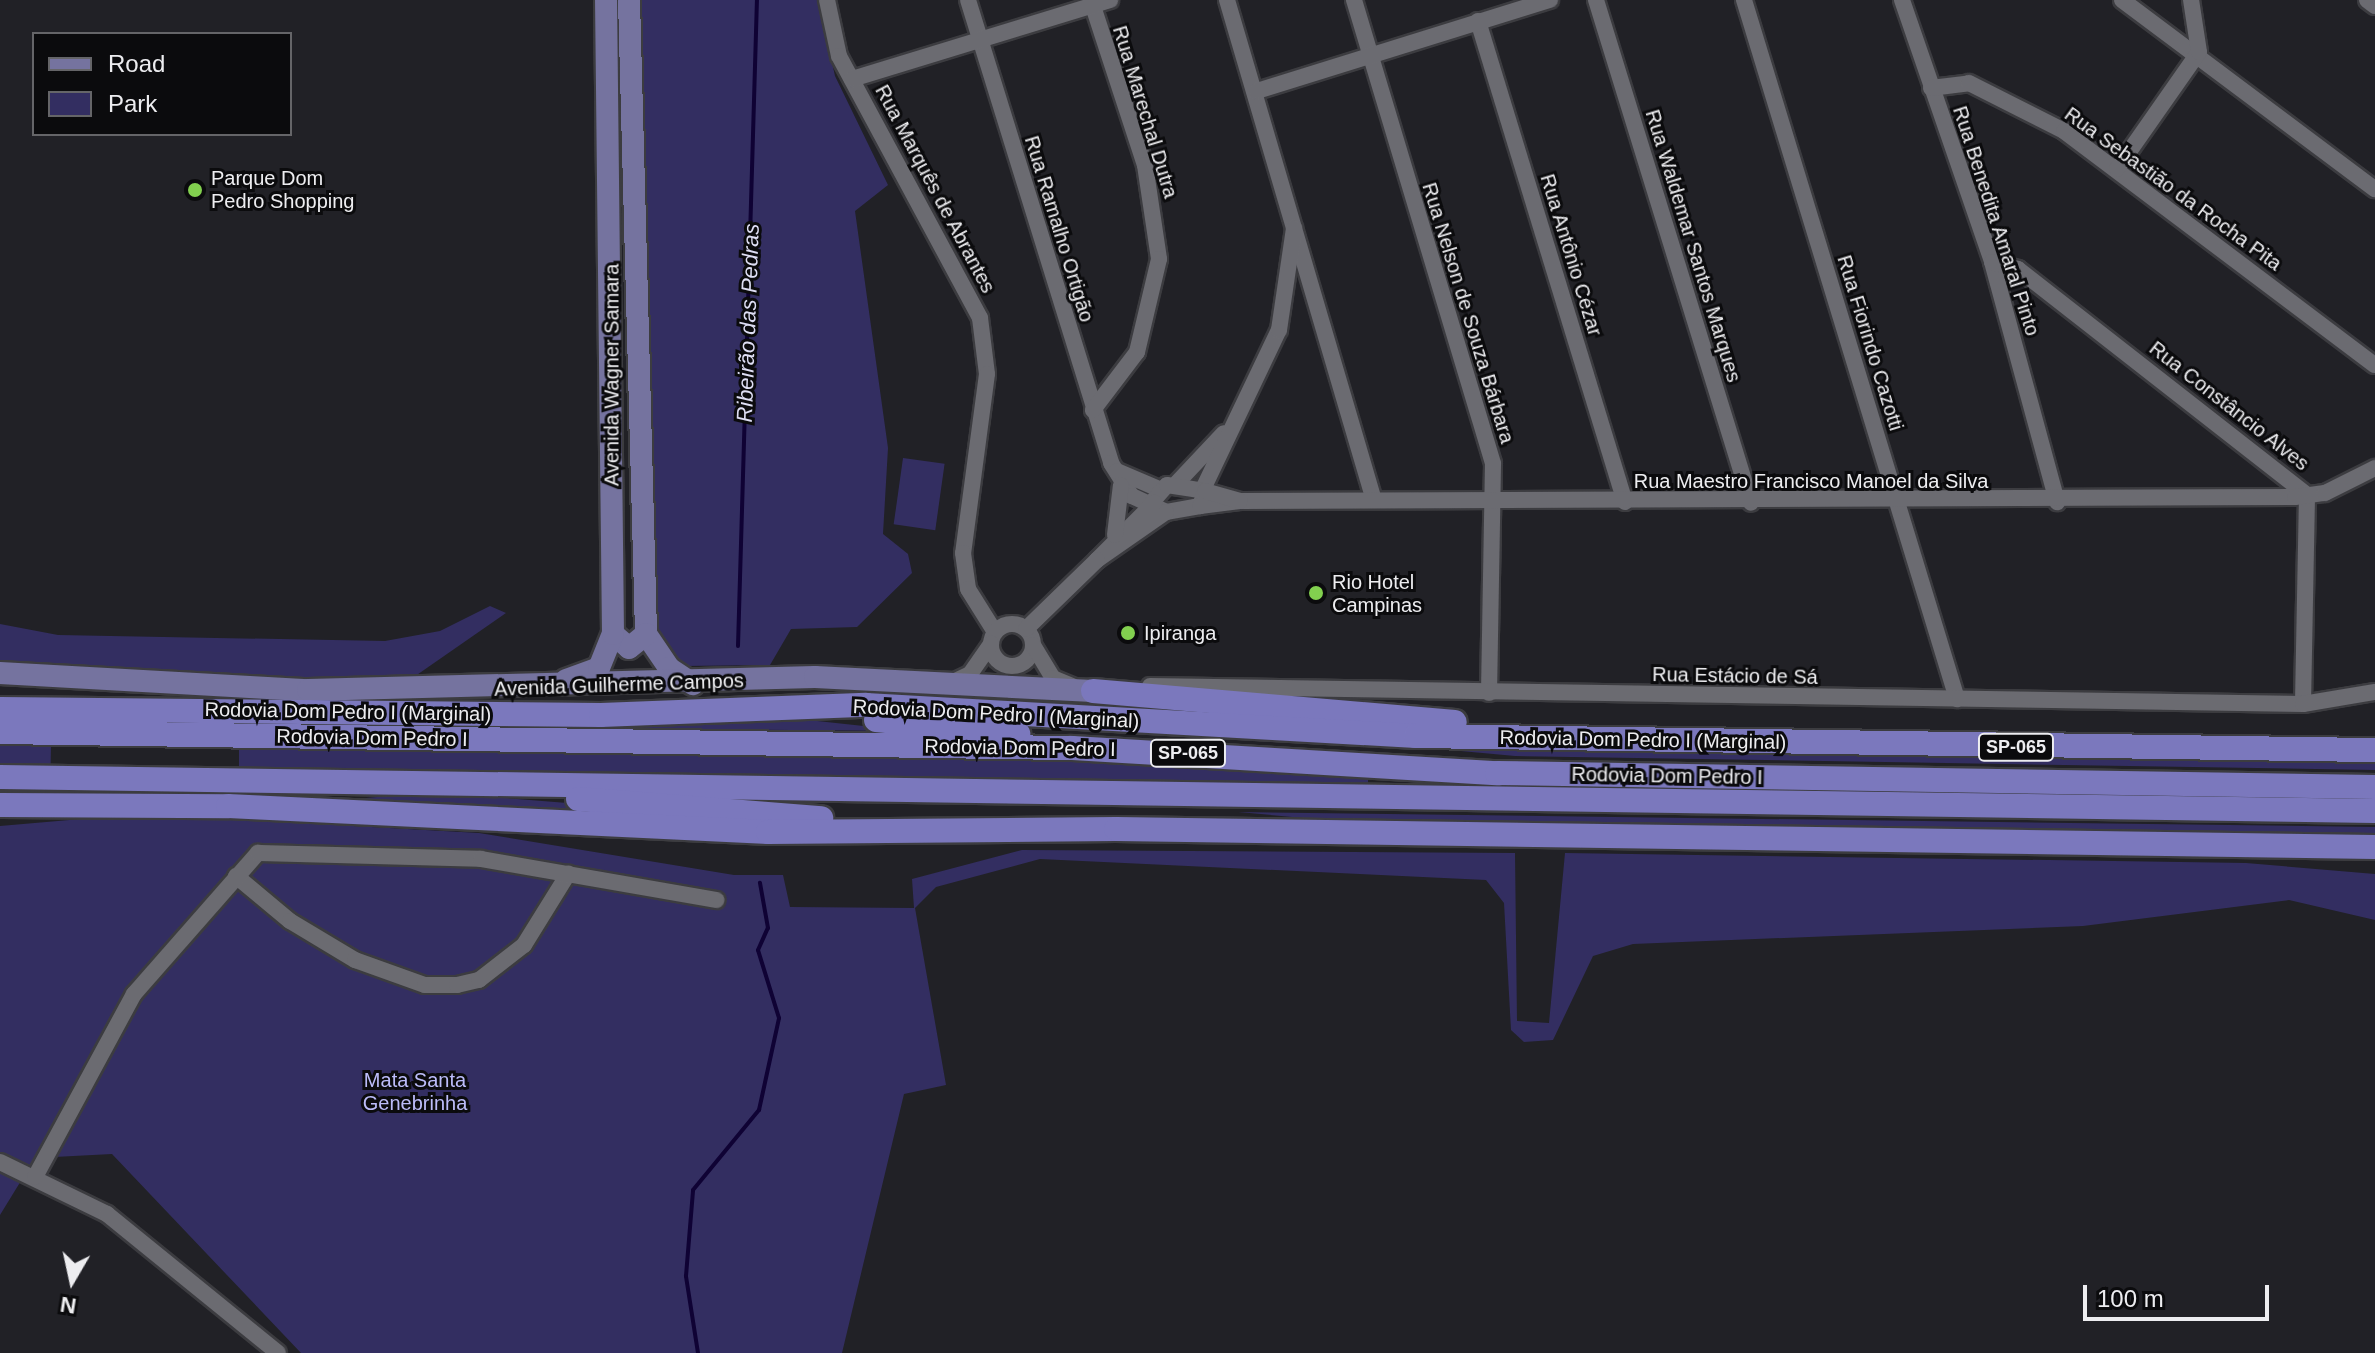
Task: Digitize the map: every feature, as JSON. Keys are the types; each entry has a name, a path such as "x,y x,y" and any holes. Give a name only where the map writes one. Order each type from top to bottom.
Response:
{"highway":[{"path":"1093,691 1656,740"},
{"name":"Rodovia Dom Pedro I (Marginal)","path":"0,709 601,715 866,705 1416,736 2227,749 2375,747"},
{"path":"601,715 839,717 1164,751"},
{"name":"Rodovia Dom Pedro I","path":"0,732 1164,751 1497,773 2375,787"},
{"name":"Rodovia Dom Pedro I","path":"0,777 2375,811"},
{"path":"405,782 815,817 1116,829"},
{"path":"0,805 228,806 678,830 1116,829 2375,847"},
{"path":"0,819 228,806"},
{"path":"2245,844 2375,857"}],"main road":[{"name":"Avenida Wagner Samara","path":"523,687 599,668 613,634 606,0"},
{"name":"Avenida Wagner Samara","path":"629,0 646,634"},
{"path":"613,634 629,648 646,634 669,668 693,684"},
{"name":"Avenida Guilherme Campos","path":"0,673 185,688 523,687 693,684 815,677 944,686 1093,691"}],"street":[{"name":"Rua Marquês de Abrantes","path":"827,0 852,79 980,318 987,374 963,562 968,589 993,638"},
{"name":"Rua Ramalho Ortigão","path":"968,0 1093,410 1121,485"},
{"path":"852,79 982,43 1092,3 1110,0"},
{"path":"1227,0 1295,218 1373,497"},
{"name":"Rua Nelson de Souza Bárbara","path":"1354,0 1493,464 1489,693"},
{"path":"1257,91 1368,53 1550,0"},
{"name":"Rua Waldemar Santos Marques","path":"1596,0 1751,503"},
{"name":"Rua Fiorindo Cazotti","path":"1744,0 1957,699"},
{"name":"Rua Benedita Amaral Pinto","path":"1902,0 1992,262 2057,502"},
{"path":"2122,0 2199,52 2375,189"},
{"path":"2117,169 2199,52 2191,0"},
{"path":"2367,0 2375,6"},
{"name":"Rua Marechal Dutra","path":"1092,3 1145,165 1159,259 1137,352 1093,410"},
{"name":"Rua Antônio Cézar","path":"1478,21 1625,502"},
{"name":"Rua Sebastião da Rocha Pita","path":"1931,88 1960,82 2003,95 2117,169 2375,365"},
{"path":"1203,495 1279,330 1295,218"},
{"name":"Rua Constâncio Alves","path":"1992,262 2018,269 2307,495 2303,704"},
{"path":"1026,629 1162,498 1245,407"},
{"name":"Rua Maestro Francisco Manoel da Silva","path":"1203,495 1240,501 1373,497 1751,503 2057,502 2307,495 2375,468"},
{"path":"1113,469 1162,498 1203,495"},
{"path":"1114,538 1121,485 1162,498 1203,495"},
{"path":"1097,560 1114,538 1162,498"},
{"path":"944,686 970,674 993,638 1010,624 1026,629 1033,645 1014,666 997,660 993,638"},
{"name":"Rua Estácio de Sá","path":"1033,645 1053,678 1093,691 1292,686 1489,693 2303,704 2375,692"},
{"path":"35,1177 134,994 258,853 296,849 481,859 716,900"},
{"path":"236,876 290,921 355,960 425,985 457,985 479,980 524,945 568,874"},
{"path":"0,1162 107,1214 278,1353"}],"green space":[{"path":"637,0 818,0 835,76 888,185 855,211 888,448 883,534 908,554 912,573 857,627 791,629 770,665 684,666 657,641"},
{"path":"903,458 945,464 935,530 894,524"},
{"path":"490,606 506,613 411,679 187,676 0,660 0,624 58,635 385,641 440,631"},
{"path":"0,716 808,720 910,731 280,726"},
{"path":"1363,742 2375,758 2375,770 1515,756"},
{"path":"0,743 51,744 51,766 0,765"},
{"path":"239,746 1134,762 1368,777 1368,786 239,770"},
{"path":"388,796 506,798 791,821 333,801"},
{"path":"1238,812 2375,827 2375,838 1402,827"},
{"name":"Mata Santa Genebrinha","path":"139,814 479,833 734,875 783,875 790,907 914,908 912,879 1022,850 1515,853 1517,1021 1549,1023 1565,853 2246,863 2375,874 2375,920 2289,900 2083,926 1633,944 1593,956 1553,1040 1524,1042 1511,1030 1504,903 1486,880 1040,859 936,887 915,908 946,1085 904,1094 842,1353 301,1353 112,1154 35,1158 0,1215 0,826"}],"waterway":[{"name":"Ribeirão das Pedras","path":"738,646 757,0"},
{"name":"Ribeirão das Pedras","path":"698,1353 686,1276 693,1190 759,1110 779,1018 758,950 768,928 760,883"}],"place":[{"name":"Parque Dom Pedro Shopping","path":"195,190"},
{"name":"Rio Hotel Campinas","path":"1316,593"},
{"name":"Ipiranga","path":"1128,633"}]}
